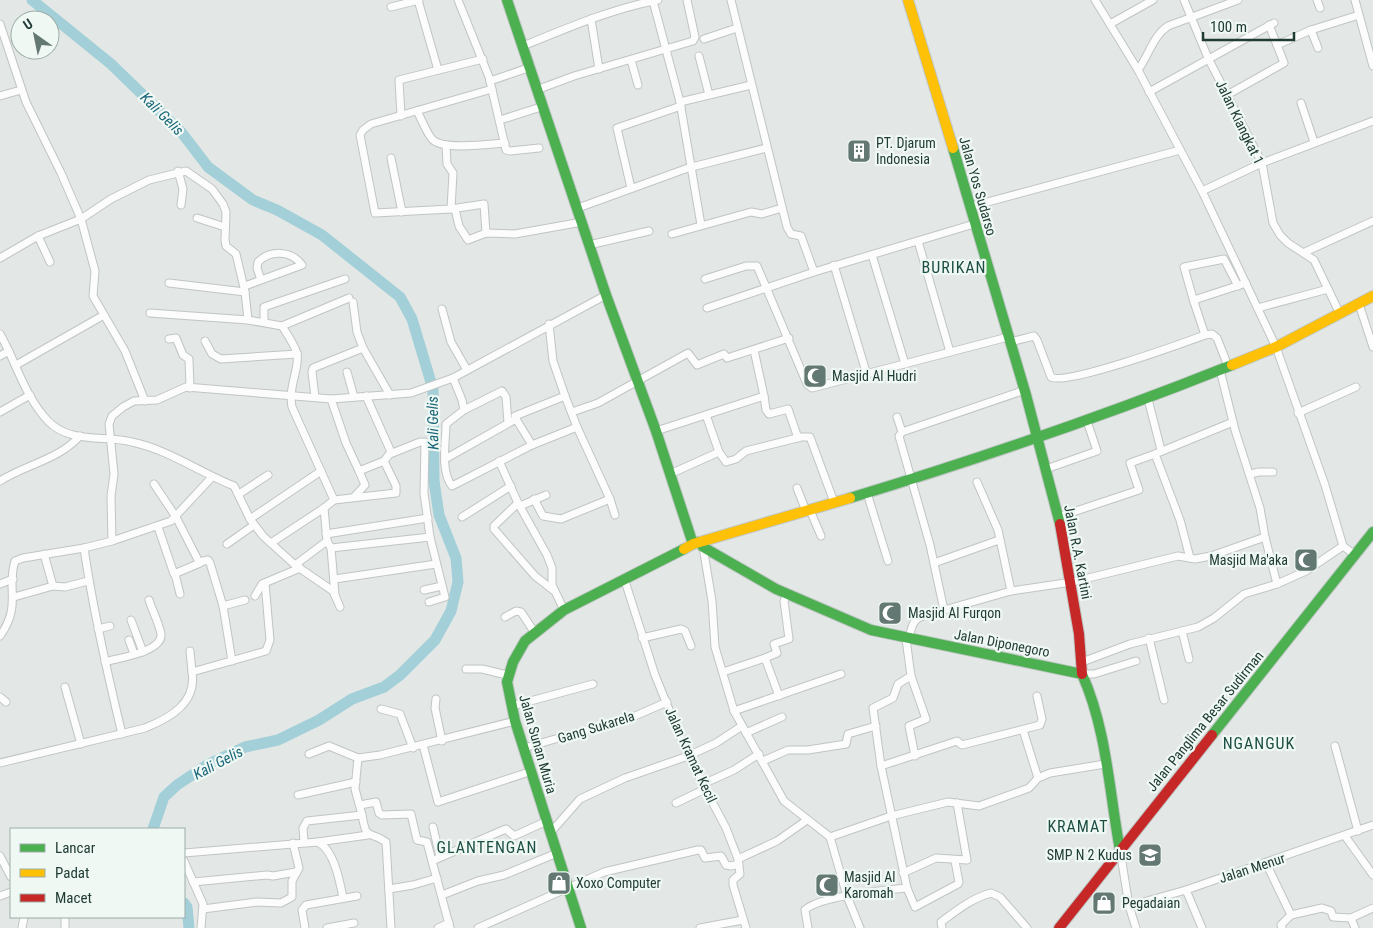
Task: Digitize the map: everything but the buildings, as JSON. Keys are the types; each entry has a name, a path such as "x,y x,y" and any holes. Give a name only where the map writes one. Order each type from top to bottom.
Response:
{"main road":[{"path":"508,0 606,295 670,474 698,544"},
{"name":"Jalan Yos Sudarso","path":"908,0 1038,438"},
{"path":"507,675 525,640 564,610 624,578 698,544 912,479 1038,438 1148,399 1276,346 1373,296"},
{"name":"Jalan R.A. Kartini","path":"1038,438 1072,582 1082,674"},
{"name":"Jalan Panglima Besar Sudirman","path":"1059,928 1373,532"},
{"name":"Jalan Diponegoro","path":"698,544 787,594 871,630 1082,674"},
{"path":"1082,674 1093,700 1120,850"},
{"name":"Jalan Sunan Muria","path":"507,675 515,721 581,928"}],"street":[{"path":"390,7 418,0 438,70"},
{"path":"458,0 490,81 506,150 539,148"},
{"path":"523,46 641,1 655,0 664,50 668,57 680,104 701,226"},
{"path":"539,89 688,43 695,37 687,0"},
{"path":"731,0 766,148 789,231 801,236 814,272"},
{"path":"1095,0 1138,70 1202,191 1242,285"},
{"path":"1110,24 1144,2 1153,0"},
{"name":"Jalan Kiangkat 1","path":"1184,0 1208,58 1262,163 1273,223 1280,235 1288,243 1305,252 1314,260 1340,314"},
{"path":"1138,70 1147,57 1159,32 1168,26 1191,19 1236,0"},
{"path":"1317,0 1320,8"},
{"path":"1355,0 1373,66"},
{"path":"1277,45 1311,30 1359,15"},
{"path":"591,19 599,69"},
{"path":"0,24 4,47 21,90 81,220 95,271 93,296 125,351 145,401"},
{"path":"1149,92 1271,24 1284,63 1226,95"},
{"path":"704,39 737,28"},
{"path":"1311,30 1318,48"},
{"path":"699,56 709,95"},
{"path":"401,116 398,81 482,59"},
{"path":"630,60 638,85"},
{"path":"490,81 530,67"},
{"path":"631,188 618,128 680,104 751,85"},
{"path":"486,233 485,205 378,214 374,211 360,136 363,130 371,124 492,89"},
{"path":"0,96 21,90"},
{"path":"1301,102 1314,142"},
{"path":"500,120 544,106"},
{"path":"417,111 431,139 437,143 446,145 505,143"},
{"path":"1202,191 1262,163 1373,121"},
{"path":"446,145 447,164 453,173 453,209 459,226 468,240 486,233 515,234 582,222"},
{"path":"578,208 690,167 766,148"},
{"path":"969,206 1180,150"},
{"path":"391,158 402,212"},
{"path":"178,171 183,189 181,205"},
{"path":"0,258 38,236 81,220 119,195 148,180 178,171 186,171 218,196 226,212 224,240 226,246 236,254 245,289 248,320"},
{"path":"672,234 751,212 762,214 782,208"},
{"path":"197,218 225,227"},
{"path":"1305,252 1373,221"},
{"path":"707,308 768,289 834,265 974,224"},
{"path":"589,245 649,231"},
{"path":"38,236 50,262"},
{"path":"918,241 950,352"},
{"path":"170,282 245,289 261,280 302,265 298,260 273,253 258,262 257,268 261,280"},
{"path":"872,255 905,364"},
{"path":"1205,335 1184,267 1224,259 1258,308 1276,346 1298,413 1320,468 1343,546 1351,552 1358,553"},
{"path":"705,279 755,264 768,289 807,384 812,388 950,352 1009,339 1034,336 1051,377 1055,380 1125,362 1212,334 1216,338 1224,368 1233,422 1250,474 1277,584"},
{"path":"834,265 867,375"},
{"path":"264,322 264,307 345,279"},
{"path":"1194,302 1197,299 1242,285"},
{"path":"1258,308 1328,289"},
{"path":"112,541 111,496 114,474 109,424 112,416 134,401 157,400 179,389 190,388 230,392 290,394 331,399 390,395 427,388 453,378 549,324 606,295"},
{"path":"150,313 248,320 282,326 351,300 362,348 390,395"},
{"path":"1359,304 1373,347"},
{"path":"442,308 452,343 468,370"},
{"path":"16,365 104,316"},
{"path":"549,324 553,361 565,396 576,427 610,499 615,515"},
{"path":"282,326 297,354 297,363 290,394 298,423 334,500"},
{"path":"0,334 30,395 41,412 56,427 80,436 131,442 154,448 234,486 252,522 271,543 297,566 335,594"},
{"path":"169,339 176,338 188,359 190,388"},
{"path":"572,412 598,403 688,353 697,366 724,354 727,358 789,338"},
{"path":"205,341 212,354 221,359 297,354"},
{"path":"315,397 312,372 314,368 362,348"},
{"path":"754,350 769,414 788,410 798,438"},
{"path":"0,356 10,352"},
{"path":"347,372 354,397"},
{"path":"453,378 464,410"},
{"path":"1298,413 1356,388"},
{"path":"902,432 1024,390"},
{"path":"508,423 506,397 502,391 464,410 446,424 445,459 449,482 452,486 532,445 576,427"},
{"path":"0,412 30,395"},
{"path":"366,396 388,443 390,454"},
{"path":"445,459 516,419 516,415 565,396"},
{"path":"656,431 764,396"},
{"path":"331,399 346,443 365,485 353,497"},
{"path":"1148,399 1158,452 1190,558"},
{"path":"706,415 719,452 724,460 728,462 746,451 807,436 812,439 834,502"},
{"path":"897,417 902,432 899,439 912,479 944,610"},
{"path":"516,419 532,445"},
{"path":"1046,469 1097,451 1087,420"},
{"path":"1058,517 1139,490 1130,463 1233,422"},
{"path":"0,481 58,455 69,448 80,436"},
{"path":"359,471 384,461 390,454 420,442 425,442 424,493 430,537 445,598 429,602"},
{"path":"670,474 719,452"},
{"path":"271,543 334,500 396,492 394,482 384,461"},
{"path":"499,461 519,504 547,555 552,568 553,590"},
{"path":"227,544 252,522 321,471"},
{"path":"1250,474 1273,472"},
{"path":"239,494 268,475"},
{"path":"0,636 10,616 14,597 13,564 17,559 84,548 158,527 176,517 212,477"},
{"path":"977,482 994,517 1011,591"},
{"path":"154,484 176,517 200,562"},
{"path":"462,517 511,486"},
{"path":"797,488 820,536"},
{"path":"867,493 888,561"},
{"path":"546,494 519,504 494,526 494,529 536,576 553,590 564,610"},
{"path":"534,499 543,516 558,520 610,499"},
{"path":"324,508 326,538 331,548 335,579 335,594 340,607"},
{"path":"255,596 260,585 297,566 326,538 428,518"},
{"path":"158,527 180,594"},
{"path":"331,548 430,537"},
{"path":"915,756 909,726 926,719 911,676 908,639 913,621 1011,591 1072,582 1178,556 1190,558 1211,556 1266,537"},
{"path":"934,564 999,540"},
{"path":"698,544 712,601 715,647 734,711 784,800 807,820 830,836 847,896 860,928"},
{"path":"1082,662 1149,638 1198,627 1214,618 1244,594 1277,584 1306,570 1343,546"},
{"path":"84,548 88,581 122,734"},
{"path":"44,554 53,586"},
{"path":"175,574 200,562 208,560 210,563 223,606 232,661"},
{"path":"335,579 436,564"},
{"path":"0,584 13,578"},
{"name":"Jalan Kramat Kecil","path":"624,578 642,638 688,756 726,828 739,862"},
{"path":"14,597 53,586 65,587 88,581"},
{"path":"192,672 266,651 269,646 265,583"},
{"path":"424,590 442,586"},
{"path":"723,672 776,653 774,644 789,639 784,601 787,594"},
{"path":"105,662 143,652 154,647 161,637 149,600"},
{"path":"223,606 245,600"},
{"path":"505,617 516,611 521,612 534,633"},
{"path":"131,620 143,652"},
{"path":"98,628 110,626"},
{"path":"642,638 681,629 685,630 691,646"},
{"path":"1182,631 1189,659"},
{"path":"1149,638 1164,700"},
{"path":"129,640 134,654"},
{"path":"0,764 154,725 176,712 188,701 193,688 190,651"},
{"path":"765,658 778,696"},
{"path":"1082,674 1096,673 1136,661"},
{"path":"466,669 482,669 507,675"},
{"path":"734,711 841,674"},
{"path":"911,676 898,684 893,698 873,708 881,766 906,888 915,907 958,884 955,861"},
{"path":"512,706 593,684"},
{"path":"65,687 81,744"},
{"path":"0,696 6,702"},
{"path":"881,766 915,756 957,740 962,745 1042,724 1037,696"},
{"path":"436,699 435,708 442,741"},
{"name":"Gang Sukarela","path":"524,748 635,716 667,702"},
{"path":"381,709 400,714 413,748"},
{"path":"746,733 782,717"},
{"path":"309,754 329,746 358,758 413,748 515,721"},
{"path":"551,832 580,799 625,778 716,744 742,726"},
{"path":"763,761 788,750 808,750 846,744 848,734 876,726"},
{"path":"1024,730 1038,778"},
{"path":"422,745 438,802 532,771"},
{"path":"1335,746 1358,831"},
{"path":"676,803 759,754"},
{"path":"358,758 356,782 365,831 368,836"},
{"path":"830,836 891,816 948,802 979,806 1029,788 1038,778 1050,773 1105,764"},
{"path":"298,795 356,782"},
{"path":"360,805 376,802 379,813 382,815 411,814 417,840 428,842 442,895 449,926 438,928"},
{"path":"903,873 936,858 964,861 968,858 957,803"},
{"path":"304,842 303,824 306,821 362,814"},
{"path":"478,928 567,886 604,872 698,850 701,850 705,858 721,856 726,865 730,866 777,841 807,820"},
{"path":"432,861 500,831 506,829 514,836 547,821"},
{"name":"Jalan Menur","path":"1129,906 1186,890 1373,825"},
{"path":"433,827 440,856"},
{"path":"185,853 368,836 386,842 391,928"},
{"path":"1345,836 1373,875"},
{"path":"318,842 322,844 338,871 343,898"},
{"path":"203,909 257,902 281,903 292,896 292,882 298,866 293,843"},
{"path":"1120,850 1129,906 1136,928"},
{"path":"442,895 478,881 504,875 557,852"},
{"path":"0,856 10,875"},
{"path":"739,862 740,874 733,880 733,885 746,928"},
{"path":"185,863 203,909 201,928"},
{"path":"1266,863 1291,915"},
{"path":"193,882 273,876 296,872"},
{"path":"389,889 413,885 436,878"},
{"path":"808,928 804,914 808,907 822,901 906,888"},
{"path":"1186,890 1202,928"},
{"path":"942,928 940,922 956,910 990,893 1000,898 1027,928"},
{"path":"305,928 302,910 306,905 357,896"},
{"path":"1282,928 1282,925 1291,915 1322,908 1331,911 1333,917 1352,918 1373,908"},
{"path":"1352,918 1355,928"},
{"path":"700,928 743,920"},
{"path":"327,928 354,923"}],"waterway":[{"name":"Kali Gelis","path":"32,0 111,64 182,133 208,167 253,200 277,210 322,235 400,297 412,319 433,389 434,481 439,515 456,558 458,582 451,611 435,640 400,675 384,687 352,699 319,720 278,740 245,747 207,765 177,785 164,797 153,828"},
{"name":"Kali Gelis","path":"185,904 187,907 189,928"}],"traffic: fast":[{"path":"507,0 606,295 656,431 693,544"},
{"path":"953,148 1026,395 1060,524"},
{"path":"850,498 1043,436 1232,365"},
{"path":"1212,735 1373,532"},
{"path":"699,542 703,547 776,589 871,630 1082,674 1097,717 1102,739 1120,850"},
{"path":"581,928 515,721 507,682 513,662 525,641 564,610 684,549"}],"traffic: slow":[{"path":"908,0 953,148"},
{"path":"1232,365 1276,347 1373,296"},
{"path":"684,549 693,544 850,498"}],"traffic: jam":[{"path":"1060,524 1079,634 1082,674"},
{"path":"1059,928 1212,735"}],"place":[{"name":"PT. Djarum Indonesia","path":"859,151"},
{"name":"Masjid Al Hudri","path":"815,376"},
{"name":"Masjid Ma'aka","path":"1306,560"},
{"name":"Masjid Al Furqon","path":"890,613"},
{"name":"SMP N 2 Kudus","path":"1150,855"},
{"name":"Xoxo Computer","path":"559,883"},
{"name":"Masjid Al Karomah","path":"827,885"},
{"name":"Pegadaian","path":"1104,903"}],"district":[{"name":"BURIKAN","path":"954,267"},
{"name":"NGANGUK","path":"1259,743"},
{"name":"KRAMAT","path":"1078,826"},
{"name":"GLANTENGAN","path":"487,847"}]}
